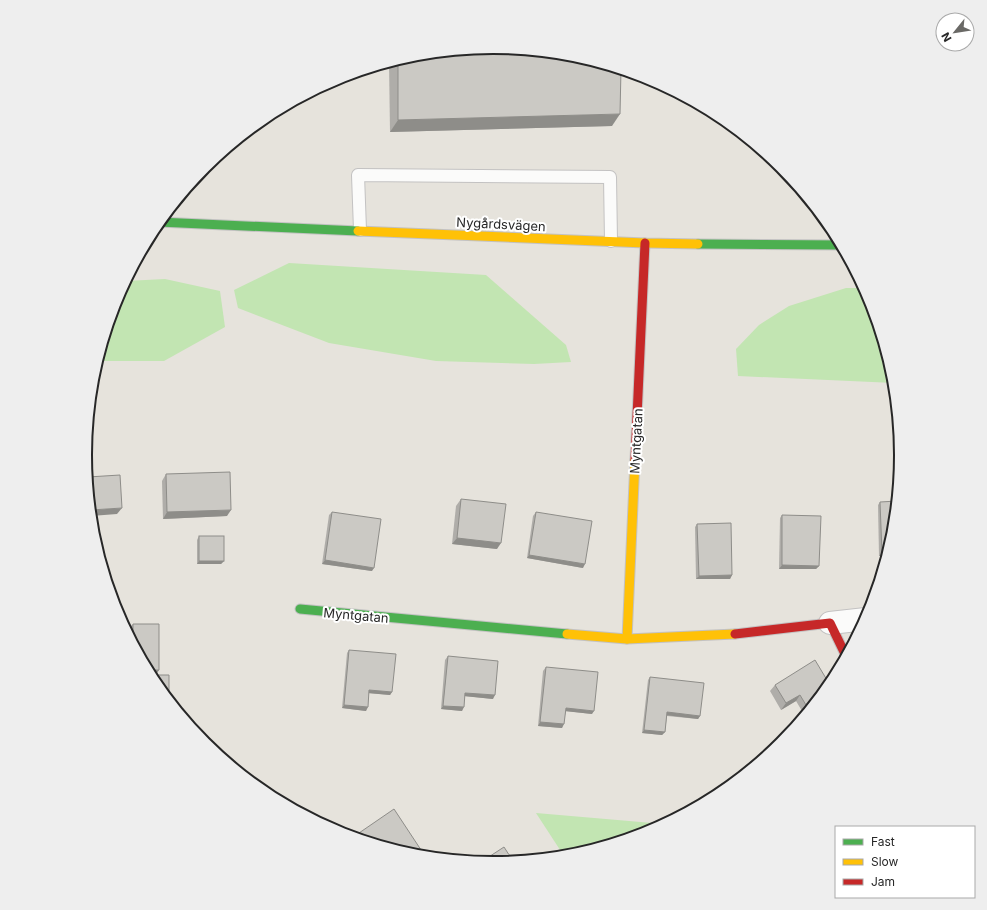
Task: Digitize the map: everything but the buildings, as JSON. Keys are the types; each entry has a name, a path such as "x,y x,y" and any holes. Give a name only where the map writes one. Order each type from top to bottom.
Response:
{"street":[{"name":"Nygårdsvägen","path":"167,222 645,243 835,245"},
{"name":"Myntgatan","path":"627,639 645,243"},
{"name":"Myntgatan","path":"300,609 627,639 731,634 859,620"},
{"path":"830,623 844,651"}],"lane":[{"path":"360,230 358,175 610,177 611,241"}],"green space":[{"path":"289,263 486,275 566,345 571,362 534,364 436,361 329,343 238,308 234,290"},
{"path":"165,279 220,291 225,327 164,361 104,361 114,326 133,281"},
{"path":"846,288 858,288 873,326 881,351 888,383 738,376 736,349 759,325 789,306"},
{"path":"536,813 652,823 622,835 560,850"}],"traffic: fast":[{"path":"167,222 358,231"},
{"path":"698,244 835,245"},
{"path":"300,609 567,634"}],"traffic: slow":[{"path":"358,231 698,244"},
{"path":"627,639 635,460"},
{"path":"567,634 627,639 735,634"}],"traffic: jam":[{"path":"635,460 645,243"},
{"path":"735,634 830,623 844,651"}]}
